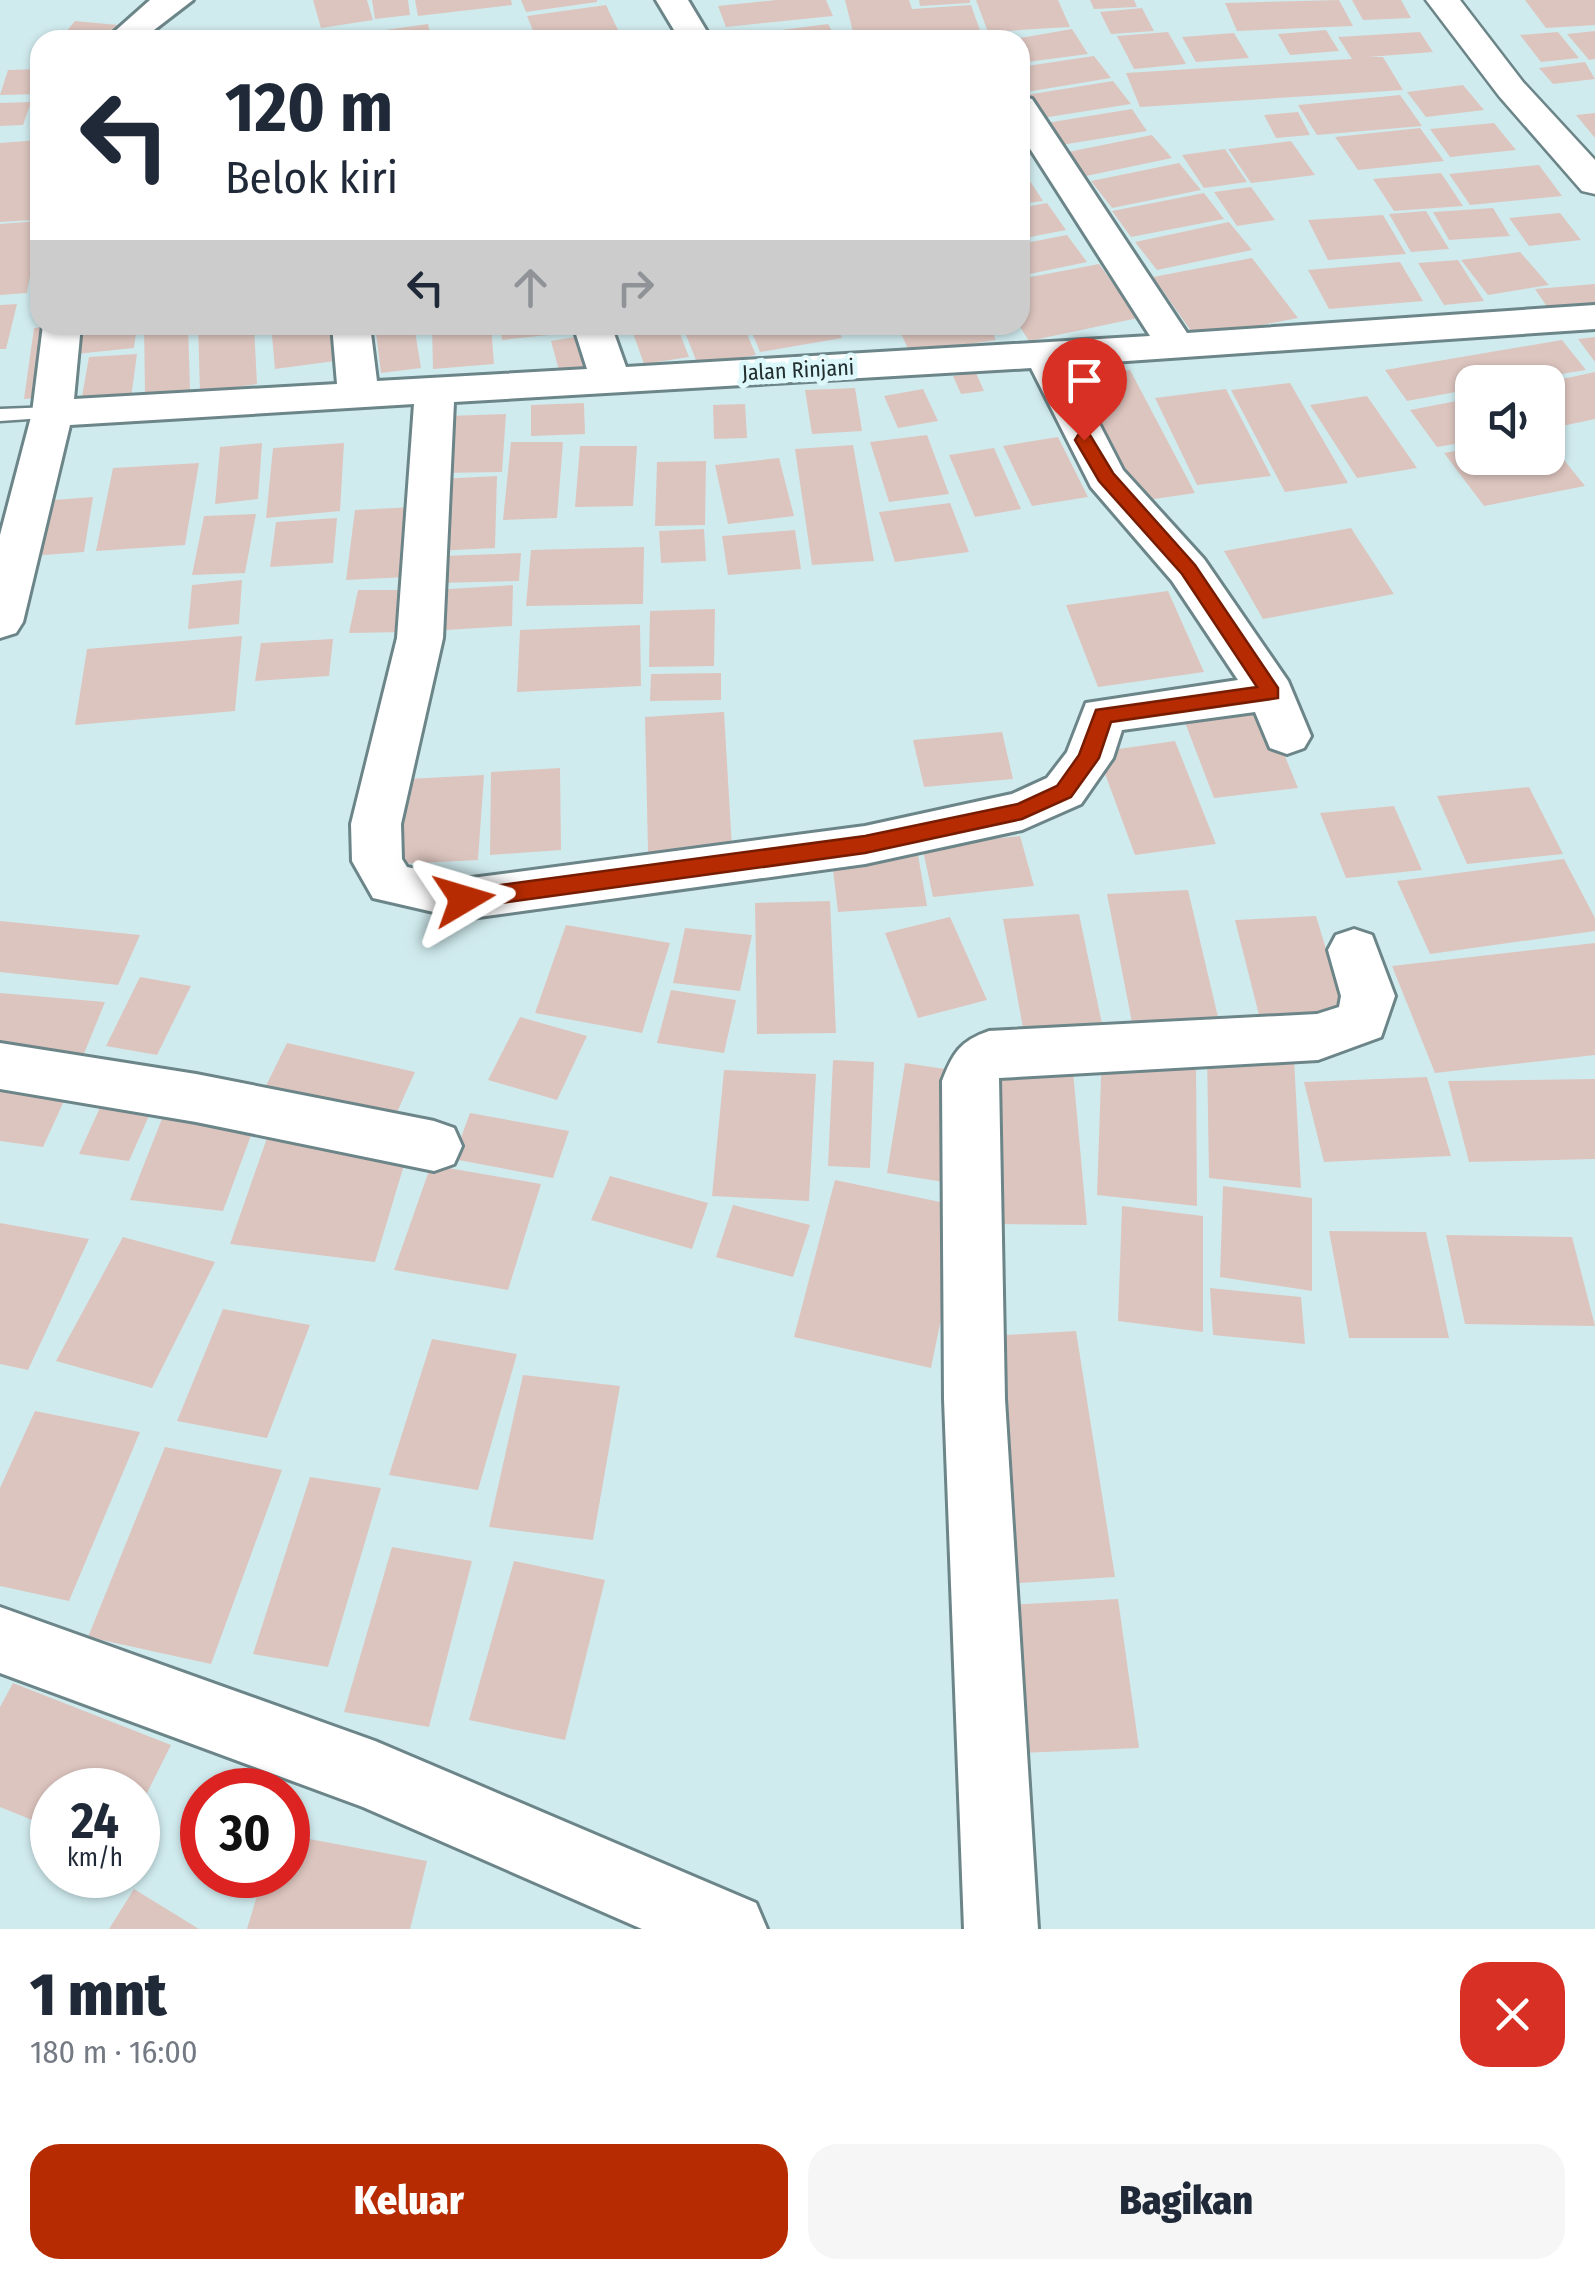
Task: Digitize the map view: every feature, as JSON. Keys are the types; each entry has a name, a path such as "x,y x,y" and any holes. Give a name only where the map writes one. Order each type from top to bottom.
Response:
{"street":[{"path":"133,30 162,6 178,0"},
{"path":"672,0 690,30"},
{"path":"1442,0 1511,89 1595,183"},
{"path":"1030,121 1178,347"},
{"name":"Jalan Rinjani","path":"52,413 1044,356 1595,317"},
{"path":"0,622 52,413 61,335"},
{"path":"352,335 358,395"},
{"path":"595,335 610,380"},
{"path":"864,335 880,365"},
{"path":"435,390 420,638 376,824 377,861 390,884 464,899 865,845 1022,811 1064,791 1089,758 1103,716 1279,714 1188,570 1106,477 1044,356"},
{"path":"1002,1929 975,1507 968,1290 970,1081 976,1064 989,1054 1318,1037 1362,1022 1368,996 1354,950"},
{"path":"0,1066 196,1098 434,1146"},
{"path":"0,1640 375,1776 542,1852 730,1929"}],"lane":[{"name":"Jalan Rinjani","path":"0,416 52,413"}],"building":[{"path":"313,0 367,0 373,20 321,28"},
{"path":"372,0 408,0 410,15 375,19"},
{"path":"415,0 511,0 512,5 418,16"},
{"path":"521,0 597,0 597,2 526,12"},
{"path":"826,0 833,16 726,27 718,6"},
{"path":"845,0 909,0 912,9 971,5 980,30 852,30"},
{"path":"919,0 970,0 970,3 920,6"},
{"path":"976,0 1058,0 1070,27 1021,30 987,30"},
{"path":"1090,0 1134,0 1137,7 1094,9"},
{"path":"1339,0 1353,26 1237,31 1225,3"},
{"path":"1352,0 1401,0 1411,18 1363,20"},
{"path":"1525,0 1595,0 1595,25 1546,28"},
{"path":"606,5 618,30 533,30 527,16"},
{"path":"1142,8 1154,31 1111,34 1100,12"},
{"path":"75,21 118,25 114,30 68,30"},
{"path":"428,24 430,30 385,30"},
{"path":"828,24 831,30 782,30"},
{"path":"1072,29 1088,54 1030,62 1030,36"},
{"path":"1326,30 1339,51 1290,55 1278,34"},
{"path":"1595,31 1595,59 1589,60 1567,34"},
{"path":"1168,32 1186,64 1134,69 1117,36"},
{"path":"1420,32 1433,52 1368,57 1383,57 1403,90 1140,107 1126,73 1352,59 1338,37"},
{"path":"1558,32 1579,58 1541,62 1520,35"},
{"path":"1234,33 1249,58 1196,62 1182,37"},
{"path":"1094,56 1111,78 1030,91 1030,66"},
{"path":"1585,62 1595,79 1553,84 1539,68"},
{"path":"30,69 30,94 0,95 8,70"},
{"path":"1113,81 1131,104 1042,118 1030,94"},
{"path":"1463,85 1484,110 1426,117 1407,92"},
{"path":"1400,95 1422,126 1317,135 1298,105"},
{"path":"30,102 23,125 0,126 0,103"},
{"path":"1132,109 1147,131 1061,145 1046,123"},
{"path":"1298,112 1310,135 1276,138 1264,115"},
{"path":"1595,113 1595,138 1576,115"},
{"path":"1494,123 1516,150 1450,157 1430,129"},
{"path":"1420,128 1444,161 1358,170 1335,137"},
{"path":"1152,135 1172,158 1086,176 1068,152"},
{"path":"30,141 30,220 0,222 0,143"},
{"path":"1291,141 1315,175 1251,183 1228,149"},
{"path":"1225,149 1247,182 1204,188 1182,155"},
{"path":"1179,163 1201,190 1112,208 1091,181"},
{"path":"1539,165 1562,196 1470,205 1449,174"},
{"path":"1441,173 1463,206 1394,211 1373,179"},
{"path":"1030,181 1043,201 1030,203"},
{"path":"1251,187 1275,220 1237,226 1214,192"},
{"path":"1204,193 1224,219 1131,237 1112,211"},
{"path":"1047,203 1066,230 1030,237 1030,206"},
{"path":"1493,208 1510,236 1449,240 1433,212"},
{"path":"1426,211 1449,249 1411,252 1389,214"},
{"path":"1560,213 1581,240 1529,246 1509,218"},
{"path":"1383,215 1406,254 1328,260 1308,220"},
{"path":"30,222 27,293 0,295 0,224"},
{"path":"1229,222 1252,250 1157,270 1135,242"},
{"path":"1067,235 1087,262 1030,274 1030,242"},
{"path":"1520,252 1549,285 1488,295 1461,260"},
{"path":"1252,258 1298,318 1196,338 1153,277"},
{"path":"1458,260 1484,301 1444,305 1418,263"},
{"path":"1400,262 1423,301 1329,309 1308,270"},
{"path":"1099,264 1138,318 1029,341 1025,335 1030,335 1030,277"},
{"path":"1595,284 1595,307 1550,311 1535,289"},
{"path":"17,304 6,349 0,349 0,305"},
{"path":"33,335 52,335 44,397 24,399"},
{"path":"79,335 136,335 134,348 76,354"},
{"path":"144,335 188,335 190,390 145,396"},
{"path":"198,335 255,335 257,384 200,392"},
{"path":"272,335 332,335 335,361 275,369"},
{"path":"376,335 416,335 421,368 381,373"},
{"path":"432,335 492,335 494,364 433,369"},
{"path":"501,335 548,335 502,340"},
{"path":"587,335 597,369 560,374 551,341"},
{"path":"634,335 680,335 689,357 644,364"},
{"path":"686,335 747,335 756,355 698,365"},
{"path":"753,335 842,338 760,352"},
{"path":"902,335 994,335 996,340 910,353"},
{"path":"1595,337 1595,362 1578,339"},
{"path":"1562,340 1586,370 1565,373 1565,365 1455,365 1455,392 1407,401 1385,370"},
{"path":"137,354 131,398 81,402 89,357"},
{"path":"1130,370 1195,493 1134,502 1072,378"},
{"path":"1595,372 1595,419 1565,425 1565,378"},
{"path":"976,373 984,391 961,394 953,376"},
{"path":"1290,383 1348,483 1285,492 1231,390"},
{"path":"855,388 862,431 812,434 805,390"},
{"path":"923,389 938,421 898,428 884,396"},
{"path":"1226,389 1271,476 1197,485 1155,398"},
{"path":"1367,396 1417,468 1357,478 1310,405"},
{"path":"1455,401 1455,444 1437,447 1410,410"},
{"path":"584,403 585,434 531,436 531,405"},
{"path":"745,404 747,438 714,439 713,405"},
{"path":"506,414 502,472 441,473 447,416"},
{"path":"927,435 949,494 889,502 870,442"},
{"path":"1058,437 1088,497 1032,506 1003,446"},
{"path":"511,442 563,442 557,518 503,520"},
{"path":"262,443 258,499 215,504 220,447"},
{"path":"344,443 340,511 266,518 273,448"},
{"path":"853,445 874,561 812,565 795,449"},
{"path":"580,446 637,446 633,506 575,507"},
{"path":"994,448 1021,509 975,517 949,455"},
{"path":"1455,451 1455,468 1444,453"},
{"path":"779,458 794,516 728,524 715,465"},
{"path":"706,461 705,525 655,526 657,462"},
{"path":"1565,461 1585,486 1484,506 1461,475 1565,475"},
{"path":"199,463 185,545 96,551 113,468"},
{"path":"497,476 495,548 436,551 440,479"},
{"path":"93,497 84,552 31,556 41,501"},
{"path":"950,503 969,552 895,562 879,512"},
{"path":"413,507 407,577 346,580 355,510"},
{"path":"256,514 245,573 192,575 204,516"},
{"path":"337,518 333,563 270,567 276,522"},
{"path":"1351,528 1394,594 1263,619 1224,551"},
{"path":"704,529 706,561 661,563 659,531"},
{"path":"795,530 801,569 728,575 722,536"},
{"path":"644,547 643,604 526,606 531,550"},
{"path":"521,553 519,581 438,583 441,556"},
{"path":"242,580 239,624 188,629 192,585"},
{"path":"513,585 512,626 430,631 433,590"},
{"path":"358,590 413,590 406,632 349,633"},
{"path":"1168,591 1204,672 1098,687 1066,605"},
{"path":"715,609 714,666 649,667 650,611"},
{"path":"640,625 641,686 517,692 520,630"},
{"path":"242,636 235,711 75,725 87,649"},
{"path":"333,639 329,676 255,681 261,643"},
{"path":"721,673 721,700 650,701 651,674"},
{"path":"1266,710 1298,788 1214,798 1184,720"},
{"path":"724,712 732,848 648,852 645,717"},
{"path":"1002,732 1013,779 924,787 913,740"},
{"path":"1175,741 1216,844 1135,855 1097,752"},
{"path":"560,768 561,850 490,855 491,772"},
{"path":"484,775 478,860 398,864 407,779"},
{"path":"1529,787 1563,854 1467,864 1437,796"},
{"path":"1394,806 1422,870 1346,878 1320,813"},
{"path":"1020,836 1034,886 933,897 922,846"},
{"path":"918,855 927,906 838,912 832,861"},
{"path":"1564,859 1595,918 1595,931 1430,954 1397,881"},
{"path":"1188,890 1222,1034 1135,1038 1107,894"},
{"path":"830,901 836,1033 757,1034 755,903"},
{"path":"1079,914 1105,1038 1026,1044 1003,919"},
{"path":"1316,916 1347,1018 1261,1023 1235,920"},
{"path":"950,917 987,1000 918,1018 885,933"},
{"path":"0,921 140,935 118,985 0,972"},
{"path":"566,925 670,943 642,1033 535,1013"},
{"path":"685,928 752,935 740,991 673,983"},
{"path":"1595,943 1595,1055 1435,1073 1392,966"},
{"path":"140,977 191,986 157,1055 106,1046"},
{"path":"671,990 736,1000 724,1053 657,1043"},
{"path":"0,993 105,1002 81,1061 0,1054"},
{"path":"520,1017 587,1036 557,1100 488,1080"},
{"path":"287,1043 415,1072 390,1128 259,1100"},
{"path":"1102,1049 1196,1058 1197,1206 1097,1195"},
{"path":"1207,1050 1294,1059 1301,1188 1209,1178"},
{"path":"833,1060 874,1062 870,1168 828,1166"},
{"path":"905,1063 965,1072 950,1183 887,1173"},
{"path":"0,1069 74,1079 43,1147 0,1141"},
{"path":"983,1069 1073,1071 1087,1225 991,1224"},
{"path":"724,1070 816,1074 809,1201 712,1196"},
{"path":"1427,1077 1451,1156 1324,1162 1304,1082"},
{"path":"1595,1079 1595,1159 1469,1162 1448,1081"},
{"path":"102,1103 152,1109 129,1161 79,1154"},
{"path":"165,1111 256,1122 223,1211 130,1200"},
{"path":"470,1113 569,1131 553,1178 453,1159"},
{"path":"267,1138 407,1155 375,1262 230,1244"},
{"path":"431,1165 541,1184 508,1290 394,1270"},
{"path":"610,1176 708,1203 692,1249 591,1220"},
{"path":"835,1180 964,1207 931,1368 794,1337"},
{"path":"1223,1186 1312,1198 1312,1291 1220,1277"},
{"path":"733,1205 810,1225 793,1277 716,1257"},
{"path":"1122,1206 1203,1216 1203,1332 1118,1321"},
{"path":"0,1223 89,1239 28,1370 0,1364"},
{"path":"1329,1231 1426,1232 1449,1338 1349,1338"},
{"path":"1446,1235 1572,1237 1595,1326 1465,1324"},
{"path":"123,1237 215,1262 152,1388 56,1361"},
{"path":"1210,1288 1301,1297 1305,1344 1213,1335"},
{"path":"223,1309 310,1325 267,1438 177,1421"},
{"path":"1076,1331 1115,1577 1002,1584 972,1337"},
{"path":"432,1339 517,1354 478,1490 389,1475"},
{"path":"523,1375 620,1386 593,1540 489,1527"},
{"path":"35,1411 140,1432 69,1601 0,1586 0,1488"},
{"path":"165,1447 282,1470 211,1664 88,1637"},
{"path":"310,1477 381,1488 328,1667 253,1654"},
{"path":"392,1547 472,1561 429,1727 344,1712"},
{"path":"514,1561 605,1580 565,1740 469,1720"},
{"path":"1118,1599 1139,1748 1021,1753 1006,1605"},
{"path":"13,1683 171,1745 160,1768 30,1768 30,1819 0,1807 0,1707"},
{"path":"310,1839 427,1861 410,1929 247,1929 256,1898 310,1898"},
{"path":"128,1898 149,1898 199,1929 109,1929"}],"route":[{"path":"464,899 865,845 1022,811 1064,791 1089,758 1094,732 1103,716 1271,693 1188,570 1106,477 1084,440"}]}
